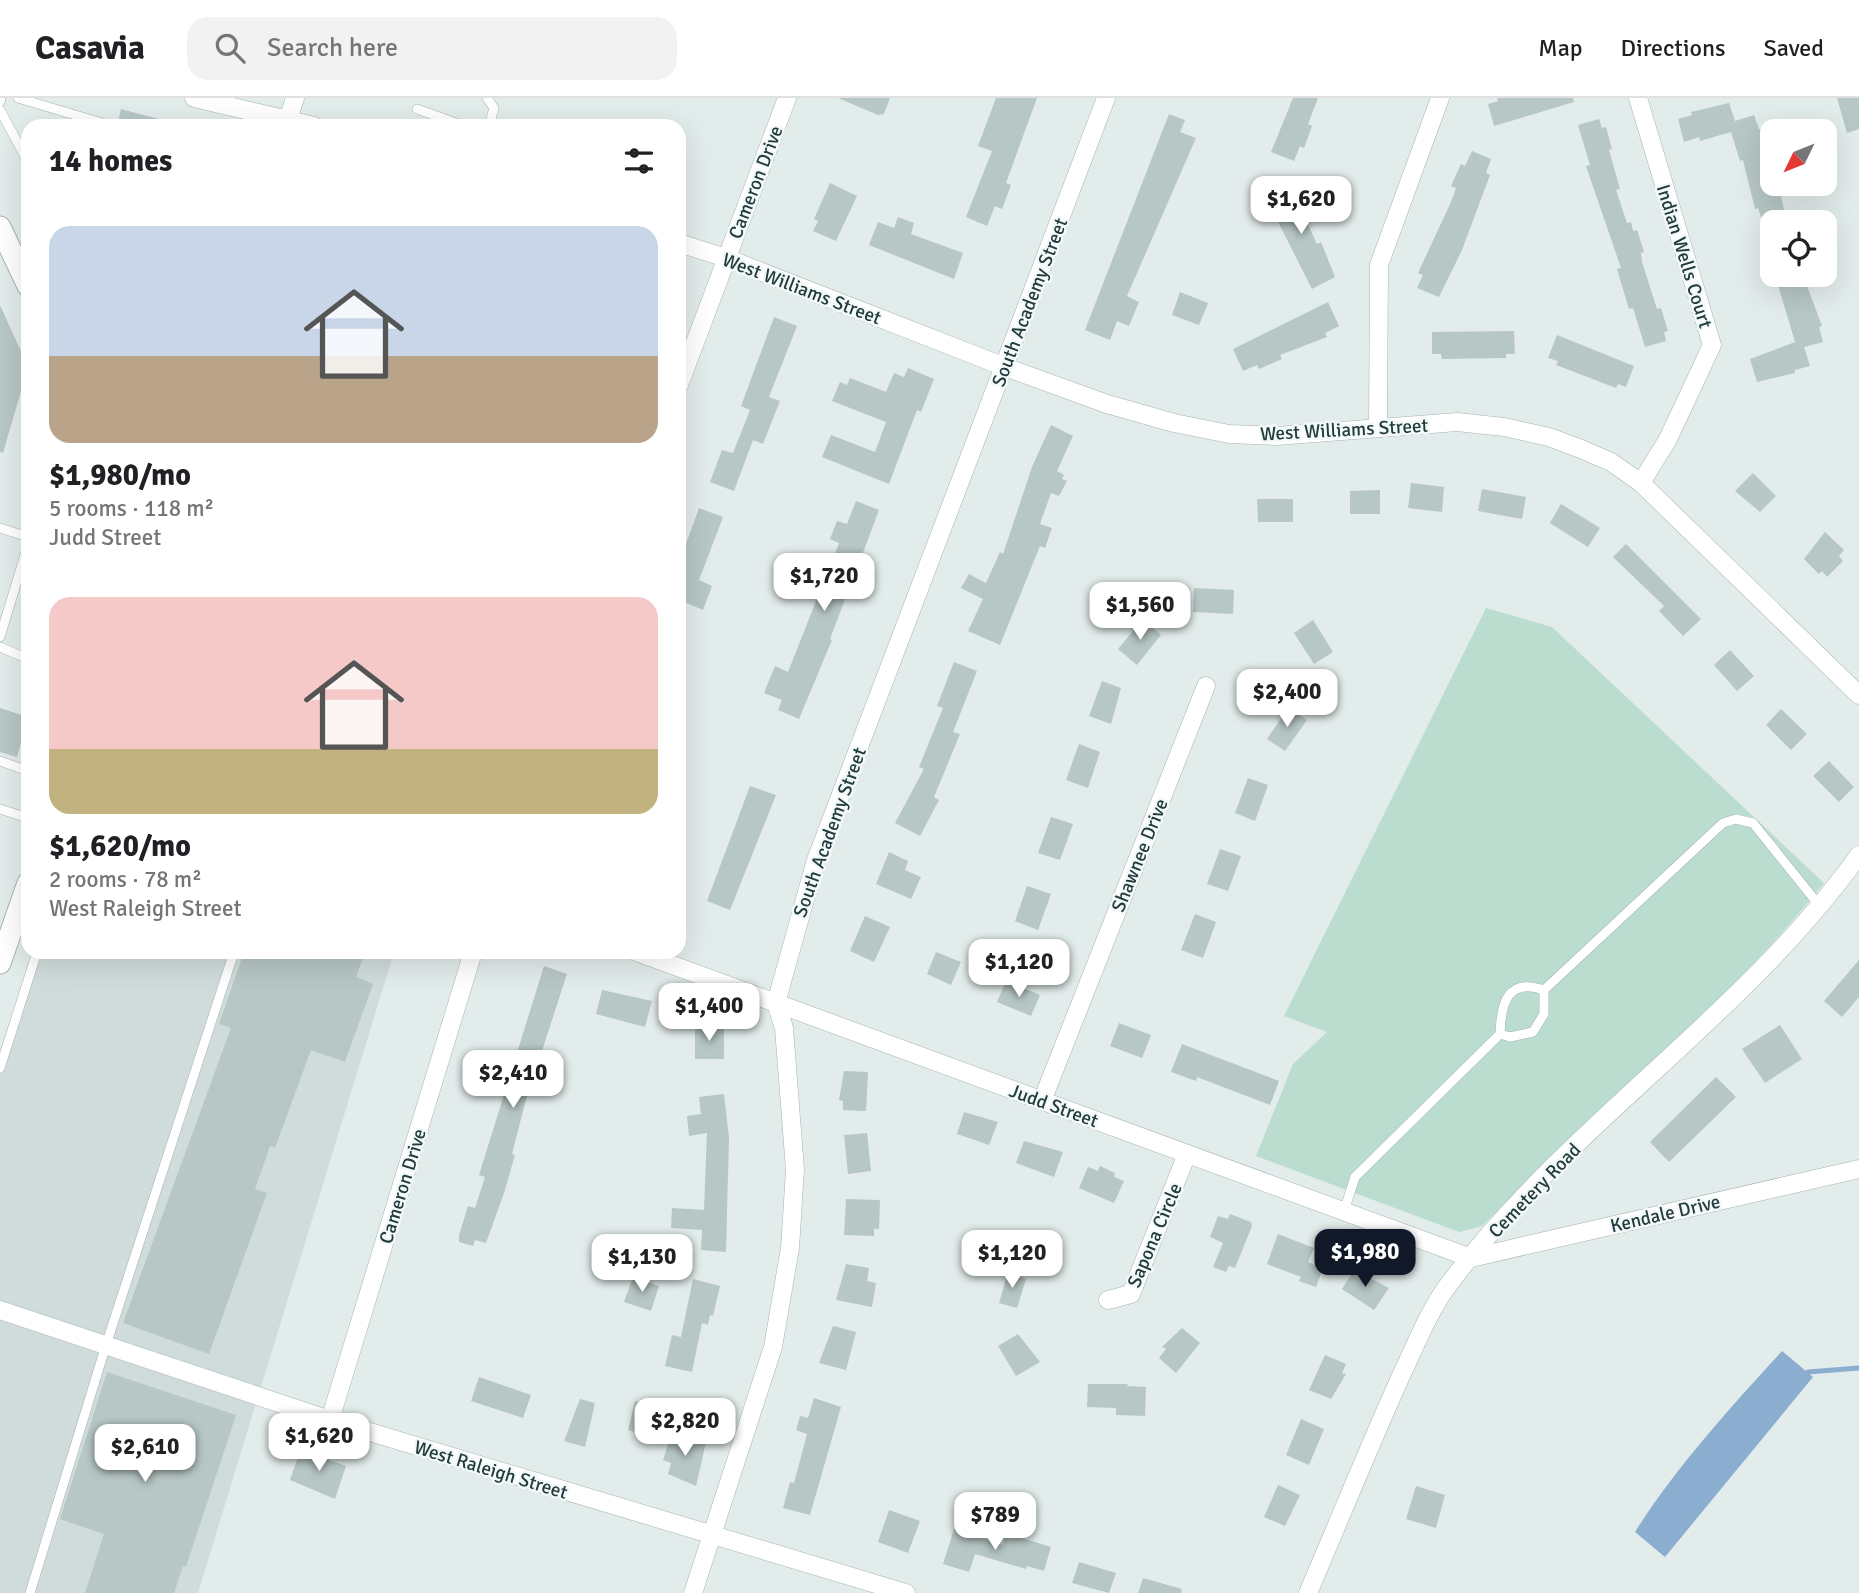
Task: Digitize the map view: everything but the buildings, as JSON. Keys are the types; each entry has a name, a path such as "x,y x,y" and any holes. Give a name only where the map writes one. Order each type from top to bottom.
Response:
{"street":[{"path":"194,98 275,119"},
{"path":"288,119 295,98"},
{"name":"Cameron Drive","path":"686,366 787,98"},
{"name":"South Academy Street","path":"776,1003 816,860 1105,98"},
{"path":"1378,428 1379,265 1440,98"},
{"name":"Indian Wells Court","path":"1638,98 1712,345 1668,439 1641,483"},
{"path":"0,227 21,267"},
{"name":"West Williams Street","path":"686,245 726,258 1107,404 1230,434 1277,436 1457,422 1549,437 1611,462 1641,483 1859,695"},
{"name":"Shawnee Drive","path":"1042,1101 1206,686"},
{"name":"Cemetery Road","path":"1308,1593 1420,1335 1447,1286 1531,1188 1757,974 1819,905 1859,855"},
{"path":"0,963 21,903"},
{"name":"Cameron Drive","path":"330,1420 472,959"},
{"name":"Judd Street","path":"655,959 1471,1258"},
{"path":"693,1593 773,1346 790,1248 795,1170 784,1028 776,1003"},
{"name":"Sapona Circle","path":"1108,1300 1131,1294 1187,1154"},
{"name":"Kendale Drive","path":"1471,1258 1859,1169"},
{"name":"West Raleigh Street","path":"0,1310 330,1420 906,1593"}],"lane":[{"path":"18,98 89,119"},
{"path":"488,98 494,108 491,119"},
{"path":"417,109 445,119"},
{"path":"0,110 21,149"},
{"path":"0,528 21,535"},
{"path":"0,637 21,568"},
{"path":"0,647 21,656"},
{"path":"0,761 21,768"},
{"path":"0,809 21,816"},
{"path":"1500,1034 1510,1037 1533,1032 1544,1014 1544,990 1723,823 1736,819 1753,823 1819,905"},
{"path":"0,1068 35,959"},
{"path":"30,1593 106,1345 232,959"},
{"path":"1344,1212 1356,1177 1500,1034 1504,1001 1511,992 1532,986 1544,990"}],"shaded area":[{"path":"32,959 392,959 198,1593 0,1593 0,1053"}],"green space":[{"path":"1486,608 1552,627 1824,883 1744,974 1658,1059 1482,1226 1459,1232 1256,1156 1293,1064 1327,1032 1284,1016"}],"water":[{"path":"1782,1351 1813,1377 1665,1557 1635,1532 1686,1461"}],"waterway":[{"path":"1805,1375 1808,1372 1859,1368"}]}
